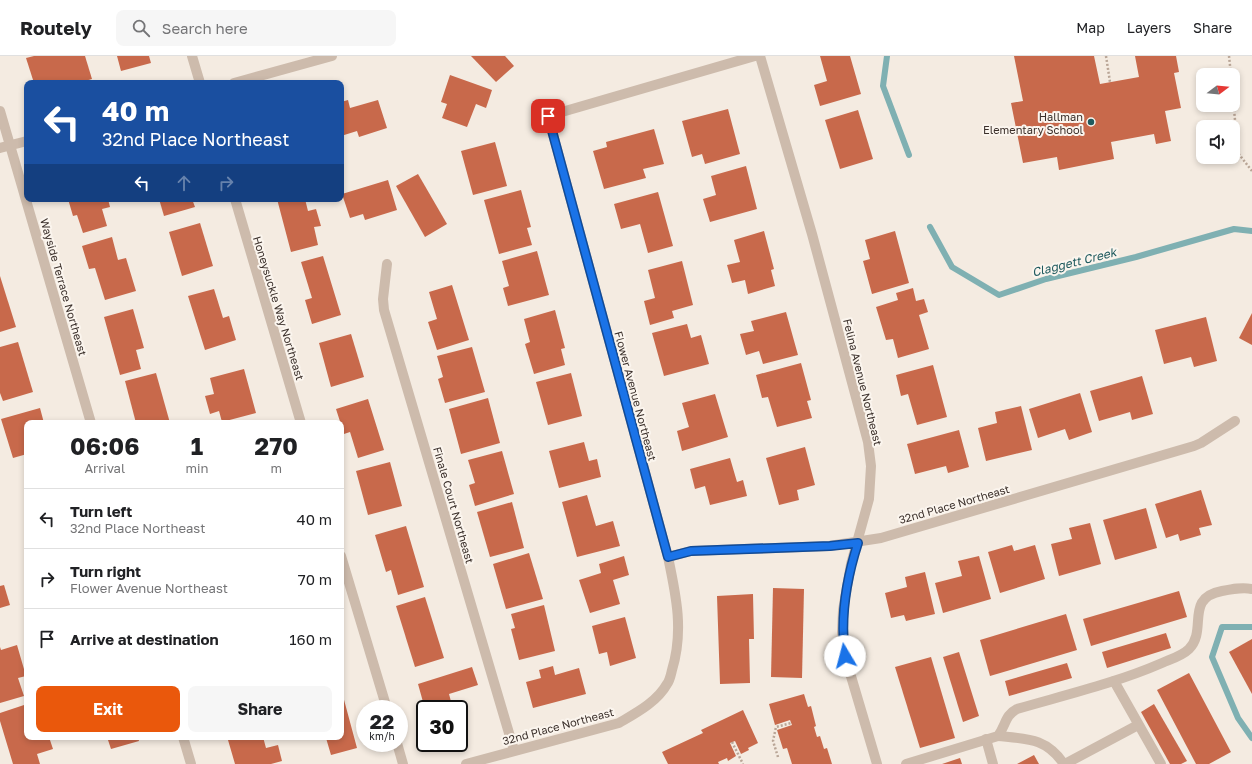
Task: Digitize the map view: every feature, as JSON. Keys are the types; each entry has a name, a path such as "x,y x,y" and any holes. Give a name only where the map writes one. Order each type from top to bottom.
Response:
{"street":[{"path":"192,56 199,80"},
{"path":"245,80 332,56"},
{"name":"Flower Avenue Northeast","path":"667,684 675,661 679,634 677,599 668,557 548,116 755,56"},
{"name":"Felina Avenue Northeast","path":"760,56 812,234 868,442 871,466 869,499 848,580 842,632 845,656 877,764"},
{"name":"Wayside Terrace Northeast","path":"0,111 24,193"},
{"path":"0,148 24,141"},
{"name":"Wayside Terrace Northeast","path":"27,202 90,420"},
{"name":"Honeysuckle Way Northeast","path":"236,202 300,420"},
{"name":"Finale Court Northeast","path":"387,264 383,299 384,310 514,750"},
{"name":"32nd Place Northeast","path":"668,557 691,551 830,546 858,543 1194,446 1235,421"},
{"path":"344,566 384,700"},
{"path":"998,736 1004,727 1007,716 1017,709 1136,674 1182,654 1189,649 1195,640 1201,604 1206,596 1228,589 1252,589"},
{"path":"1114,680 1160,764"},
{"name":"32nd Place Northeast","path":"466,764 619,723 642,710 667,684"},
{"path":"906,764 998,736 1034,740 1046,744 1064,764 1138,725"},
{"path":"986,739 993,764"},
{"path":"184,740 191,764"},
{"path":"400,752 403,764"}],"path":[{"path":"1106,56 1110,82"},
{"path":"1229,56 1230,68"},
{"path":"1234,112 1238,153 1252,171"},
{"path":"778,757 773,741 776,727 791,723"},
{"path":"732,742 743,764"}],"building":[{"path":"34,56 85,56 92,79 33,80 26,58"},
{"path":"117,56 149,56 151,63 121,71"},
{"path":"471,56 505,56 514,66 496,82"},
{"path":"820,56 850,56 861,94 820,106 814,85 827,81"},
{"name":"Hallman Elementary School","path":"1014,56 1094,56 1100,84 1139,77 1135,56 1176,56 1179,72 1174,73 1181,108 1165,111 1171,141 1156,144 1154,134 1111,142 1114,159 1059,170 1057,157 1023,163 1011,103 1023,101"},
{"path":"450,75 492,90 486,108 476,104 467,127 442,118 447,104 441,102"},
{"path":"348,100 350,108 378,100 387,128 359,137 357,131 344,135 344,101"},
{"path":"728,109 740,154 705,164 702,154 692,157 682,121"},
{"path":"858,110 873,159 840,169 825,120"},
{"path":"654,129 664,164 643,169 646,178 604,189 593,151 607,147 606,142"},
{"path":"495,142 507,186 473,195 461,151"},
{"path":"746,166 757,209 710,222 703,199 716,195 711,176"},
{"path":"418,174 447,224 425,237 396,186"},
{"path":"388,180 397,210 365,220 363,214 350,218 344,200 344,193"},
{"path":"521,190 531,227 527,228 532,245 499,254 484,200"},
{"path":"658,192 673,246 648,253 640,224 621,229 614,204"},
{"path":"69,202 109,202 110,207 102,209 107,226 83,233 77,215 73,216"},
{"path":"160,202 193,202 195,207 164,216"},
{"path":"278,202 306,202 308,211 316,209 321,226 314,227 318,245 291,252"},
{"path":"200,223 213,266 182,276 169,232"},
{"path":"764,231 774,269 771,270 775,286 748,294 745,280 732,283 727,265 740,262 734,240"},
{"path":"895,231 909,283 872,294 863,261 870,259 865,240"},
{"path":"112,237 118,260 126,258 136,291 105,300 95,268 89,269 82,246"},
{"path":"537,251 549,295 508,306 503,288 509,286 502,261"},
{"path":"323,256 341,315 312,324 305,300 312,298 301,262"},
{"path":"682,261 693,305 672,311 674,318 650,325 644,301 655,298 648,270"},
{"path":"0,276 16,327 0,332"},
{"path":"452,285 469,340 437,350 428,322 437,319 429,292"},
{"path":"913,288 916,301 924,299 928,312 919,315 929,349 898,358 893,339 886,340 876,307 898,300 896,293"},
{"path":"214,289 223,318 229,316 236,340 205,350 188,296"},
{"path":"133,309 144,348 136,350 141,369 120,375 104,317"},
{"path":"555,310 565,348 561,349 565,365 534,374 525,344 530,342 524,319"},
{"path":"786,312 798,355 763,364 759,351 746,355 740,334 754,331 751,321"},
{"path":"1252,313 1252,345 1239,338"},
{"path":"1206,317 1217,361 1194,367 1191,357 1164,364 1155,330"},
{"path":"687,324 691,338 701,335 709,364 664,376 652,333"},
{"path":"351,334 364,377 331,387 319,343"},
{"path":"18,342 33,392 3,401 0,393 0,347"},
{"path":"472,347 485,392 445,403 438,379 443,377 437,356"},
{"path":"801,363 811,400 807,401 812,418 777,427 768,397 762,398 756,375"},
{"path":"933,365 947,417 917,425 908,394 901,396 896,375"},
{"path":"244,369 256,413 230,420 221,420 219,411 210,414 205,396 214,394 210,378"},
{"path":"156,373 169,420 135,420 125,381"},
{"path":"571,373 582,416 548,425 536,382"},
{"path":"1142,376 1153,414 1132,420 1130,412 1099,421 1090,391"},
{"path":"1080,393 1092,432 1069,440 1065,429 1038,438 1029,409"},
{"path":"715,394 728,437 682,451 677,431 689,427 682,403"},
{"path":"488,398 500,443 461,454 449,409"},
{"path":"368,399 384,450 358,458 350,432 344,434 344,420 340,420 336,409"},
{"path":"1021,406 1032,450 986,461 978,428 997,423 995,412"},
{"path":"40,408 43,420 24,420 24,455 13,458 1,419"},
{"path":"959,430 969,467 948,473 946,466 915,474 907,444"},
{"path":"584,442 589,461 597,459 601,477 559,488 549,451"},
{"path":"805,447 815,485 797,490 799,500 779,505 766,458"},
{"path":"502,451 514,494 475,506 469,485 475,483 468,460"},
{"path":"730,458 737,482 743,480 747,496 710,505 705,486 695,489 690,469"},
{"path":"390,462 402,506 368,515 356,471"},
{"path":"1201,490 1212,525 1199,528 1201,535 1180,541 1178,534 1166,538 1155,504"},
{"path":"587,495 596,526 613,521 620,546 577,557 562,502"},
{"path":"512,502 524,548 490,557 477,512"},
{"path":"1146,508 1157,548 1115,560 1103,520"},
{"path":"1090,523 1101,564 1059,576 1051,544 1072,539 1069,528"},
{"path":"406,526 424,587 398,595 391,570 386,572 375,535"},
{"path":"1012,545 1014,551 1035,545 1045,579 1000,593 988,552"},
{"path":"529,553 543,599 506,609 493,564"},
{"path":"624,556 629,575 613,580 620,604 590,613 579,580 601,573 599,564"},
{"path":"979,556 991,599 943,613 935,583 962,576 958,561"},
{"path":"925,572 935,614 906,621 904,615 891,618 885,593 907,587 905,577"},
{"path":"4,585 10,605 0,608 0,586"},
{"path":"773,588 804,589 802,678 771,677"},
{"path":"1179,591 1187,617 1091,646 1083,619"},
{"path":"753,594 754,639 749,639 750,683 720,684 717,596"},
{"path":"425,597 444,658 415,667 396,606"},
{"path":"544,605 555,651 519,660 511,629 515,628 511,614"},
{"path":"1066,614 1077,650 990,676 980,640"},
{"path":"625,617 636,658 610,666 607,652 599,654 592,626"},
{"path":"1166,633 1171,648 1107,668 1102,652"},
{"path":"1252,639 1252,694 1229,652"},
{"path":"17,645 24,669 24,676 18,678 24,696 0,703 0,647 1,650"},
{"path":"959,652 979,716 963,722 943,657"},
{"path":"931,657 955,738 920,748 895,667"},
{"path":"1067,663 1072,678 1009,696 1005,681"},
{"path":"553,666 555,675 579,668 586,694 533,708 526,682 541,678 539,670"},
{"path":"472,667 478,685 449,694 451,700 422,700 418,684"},
{"path":"1189,673 1231,752 1209,764 1196,764 1157,690"},
{"path":"804,694 808,707 811,706 817,737 820,736 824,749 827,748 832,764 792,764 787,748 783,749 777,730 792,725 790,720 775,725 769,704"},
{"path":"344,700 356,744 356,748 331,755 327,740 344,740"},
{"path":"1154,704 1187,761 1181,764 1170,764 1141,712"},
{"path":"24,705 24,740 50,740 53,749 37,754 40,764 13,764 0,721 0,713"},
{"path":"743,710 758,743 748,748 749,750 741,754 735,741 730,743 736,756 728,761 727,758 718,762 719,764 668,764 662,752 703,733 701,730"},
{"path":"108,740 139,740 139,741 111,749"},
{"path":"228,740 264,740 266,748 278,745 282,761 271,764 235,764"},
{"path":"1034,755 1039,764 1017,764"},
{"path":"960,758 962,764 942,764"}],"waterway":[{"name":"Claggett Creek","path":"887,56 883,86 909,155"},
{"name":"Claggett Creek","path":"930,227 952,267 999,295 1046,279 1136,257 1234,229 1252,231"},
{"name":"Claggett Creek","path":"1252,627 1222,627 1212,657 1238,718 1252,738"}],"place":[{"name":"Hallman Elementary School","path":"1091,122"}],"route":[{"path":"548,116 668,557 682,552 691,551 838,546 858,543 851,564 844,610 842,632 845,656"}]}
